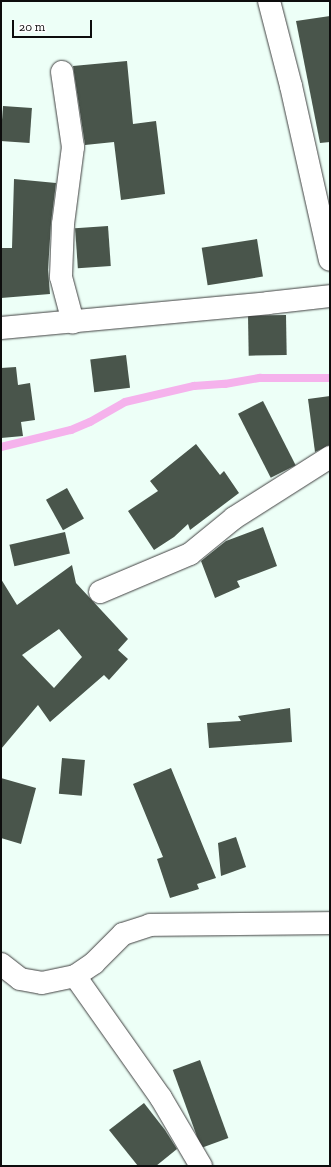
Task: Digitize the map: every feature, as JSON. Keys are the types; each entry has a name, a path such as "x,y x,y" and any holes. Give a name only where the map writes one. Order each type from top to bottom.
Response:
{"street":[{"path":"269,1 327,236 330,260"},
{"path":"62,72 73,147 63,224 61,277 73,322"},
{"path":"1,328 330,296"},
{"path":"100,592 190,554 234,518 330,457"},
{"path":"1,964 20,979 42,983 75,976 94,963 124,934 150,925 330,923"},
{"path":"75,976 161,1098 201,1166"}],"building":[{"path":"330,16 330,142 320,143 296,21"},
{"path":"127,61 133,124 156,121 165,194 121,200 114,142 85,145 73,66"},
{"path":"3,106 32,108 29,143 1,141"},
{"path":"14,179 56,183 51,223 48,270 50,294 1,298 1,248 12,248"},
{"path":"108,226 111,266 78,268 75,228"},
{"path":"257,239 263,277 208,285 202,248"},
{"path":"286,315 287,355 249,356 248,316"},
{"path":"126,355 130,388 94,392 90,359"},
{"path":"16,367 18,385 30,383 35,420 21,422 23,436 1,438 1,368"},
{"path":"330,396 330,445 315,452 308,399"},
{"path":"263,401 296,465 271,478 238,414"},
{"path":"196,444 220,475 224,471 239,493 190,530 188,524 174,537 154,550 128,511 158,491 150,481"},
{"path":"67,488 84,519 63,530 46,500"},
{"path":"263,527 277,566 237,581 240,587 215,598 201,561 226,541"},
{"path":"65,532 70,553 14,566 9,545"},
{"path":"72,565 76,583 128,639 118,650 128,659 109,680 104,675 50,722 38,705 1,749 1,579 17,605","holes":["59,629 82,657 54,688 22,655"]},
{"path":"290,708 292,742 209,748 207,723 241,721 238,716"},
{"path":"62,758 85,760 82,796 59,794"},
{"path":"171,768 216,878 197,884 199,889 170,898 157,859 163,857 133,784"},
{"path":"1,778 36,788 21,844 1,838"},
{"path":"236,837 246,867 221,876 218,843"},
{"path":"200,1060 228,1138 201,1148 173,1070"},
{"path":"144,1103 165,1130 177,1149 156,1166 138,1166 109,1130"}],"waterway":[{"path":"1,447 71,430 90,422 125,402 194,386 225,384 260,378 330,378"}]}
